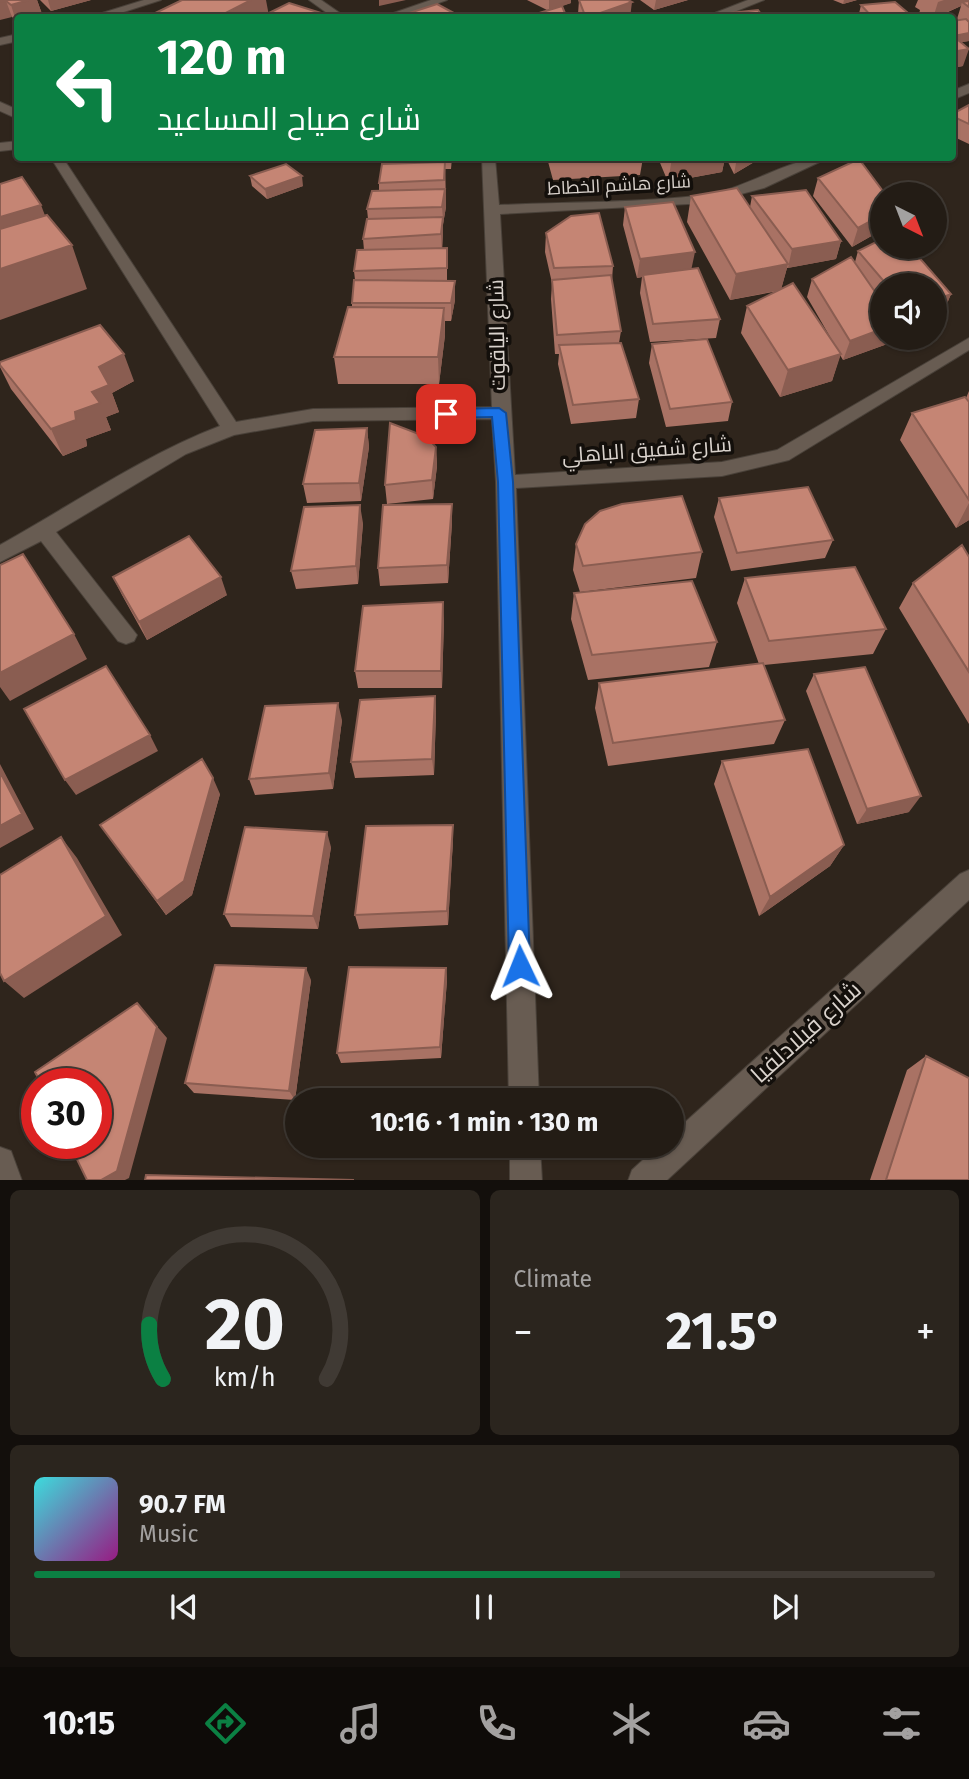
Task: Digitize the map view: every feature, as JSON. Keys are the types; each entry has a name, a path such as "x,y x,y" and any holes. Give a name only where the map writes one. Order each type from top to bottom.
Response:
{"street":[{"path":"105,14 156,0"},
{"path":"314,0 336,14"},
{"path":"397,14 442,0"},
{"path":"719,14 759,0"},
{"path":"59,161 231,429"},
{"name":"شارع الياقوت","path":"488,161 494,210 499,413 506,482 524,1088"},
{"name":"شارع هاشم الخطاط","path":"494,210 707,199 759,185 814,161"},
{"name":"شارع شفيق الباهلي","path":"506,482 699,471 754,463 807,442 969,343"},
{"path":"0,554 44,531 178,449 231,429 313,415 499,413"},
{"path":"44,531 126,635"},
{"name":"شارع فيلادلفيا","path":"644,1180 969,883"},
{"path":"525,1158 526,1180"},
{"path":"0,1162 7,1180"}],"building":[{"path":"0,0 29,0 11,5"},
{"path":"182,0 251,0 224,14 153,14"},
{"path":"579,0 632,2 598,14 584,14"},
{"path":"895,2 909,14 869,14 861,5"},
{"path":"289,3 324,14 272,14 269,13"},
{"path":"437,4 456,14 406,14"},
{"path":"562,6 565,14 536,14"},
{"path":"758,10 761,14 719,14"},
{"path":"966,19 969,22 969,33 956,36 956,20"},
{"path":"956,38 969,49 956,51"},
{"path":"969,105 969,124 956,118 956,112"},
{"path":"855,161 860,161 876,182 870,182 870,222 858,228 818,178"},
{"path":"445,162 444,180 379,183 382,164"},
{"path":"286,164 302,176 265,189 250,176"},
{"path":"22,177 41,205 0,217 0,184"},
{"path":"737,188 788,264 736,274 691,196"},
{"path":"445,189 442,207 367,209 372,191"},
{"path":"806,190 841,241 792,249 752,196"},
{"path":"673,202 695,252 640,259 625,207"},
{"path":"599,213 613,266 554,268 546,233 571,216"},
{"path":"47,215 72,245 0,269 0,229"},
{"path":"443,217 441,234 363,239 367,219"},
{"path":"870,245 870,259 920,259 933,273 877,273 858,251"},
{"path":"447,248 447,268 354,271 357,250"},
{"path":"851,257 870,285 870,334 850,341 812,279"},
{"path":"698,268 720,319 653,324 643,275"},
{"path":"611,275 621,331 557,335 552,280"},
{"path":"354,280 455,281 451,303 352,303"},
{"path":"793,283 841,354 788,370 747,306"},
{"path":"348,307 444,308 438,357 334,357"},
{"path":"100,325 124,354 99,367 109,385 92,392 100,403 75,412 76,420 51,429 0,362"},
{"path":"707,339 732,402 670,409 652,344"},
{"path":"621,343 639,399 573,405 559,345"},
{"path":"965,397 969,402 969,500 912,413"},
{"path":"390,423 427,437 436,447 432,480 385,485"},
{"path":"367,428 359,483 303,484 315,430"},
{"path":"808,487 833,540 737,553 719,498"},
{"path":"682,496 702,552 583,566 576,544 585,524 600,511 622,504"},
{"path":"452,504 447,565 378,568 383,505"},
{"path":"360,505 356,566 291,571 304,507"},
{"path":"189,536 221,577 139,622 113,577"},
{"path":"962,545 969,557 969,672 913,583"},
{"path":"23,554 74,634 0,673 0,565"},
{"path":"855,567 886,629 769,641 745,578"},
{"path":"692,581 717,642 592,655 574,593"},
{"path":"443,602 441,671 355,671 363,606"},
{"path":"763,663 785,720 613,743 599,683"},
{"path":"106,666 150,735 65,780 24,709"},
{"path":"865,667 921,796 867,809 814,674"},
{"path":"435,696 432,759 351,762 360,700"},
{"path":"338,703 329,773 249,779 265,706"},
{"path":"808,749 844,845 770,897 722,761"},
{"path":"202,759 213,778 184,881 157,901 100,825"},
{"path":"0,772 22,814 0,826"},
{"path":"453,825 447,911 355,915 366,826"},
{"path":"245,827 327,832 313,916 224,914"},
{"path":"61,837 106,916 4,981 0,973 0,875"},
{"path":"215,965 306,968 289,1088 285,1088 285,1091 185,1083"},
{"path":"349,967 446,968 440,1047 337,1053"},
{"path":"137,1003 157,1027 117,1171 101,1180 87,1180 77,1159 112,1159 112,1068 41,1068"},
{"path":"926,1056 969,1078 969,1180 886,1180"},
{"path":"146,1175 354,1180 145,1180"}],"route":[{"path":"446,414 499,413 506,482 520,966"}]}
